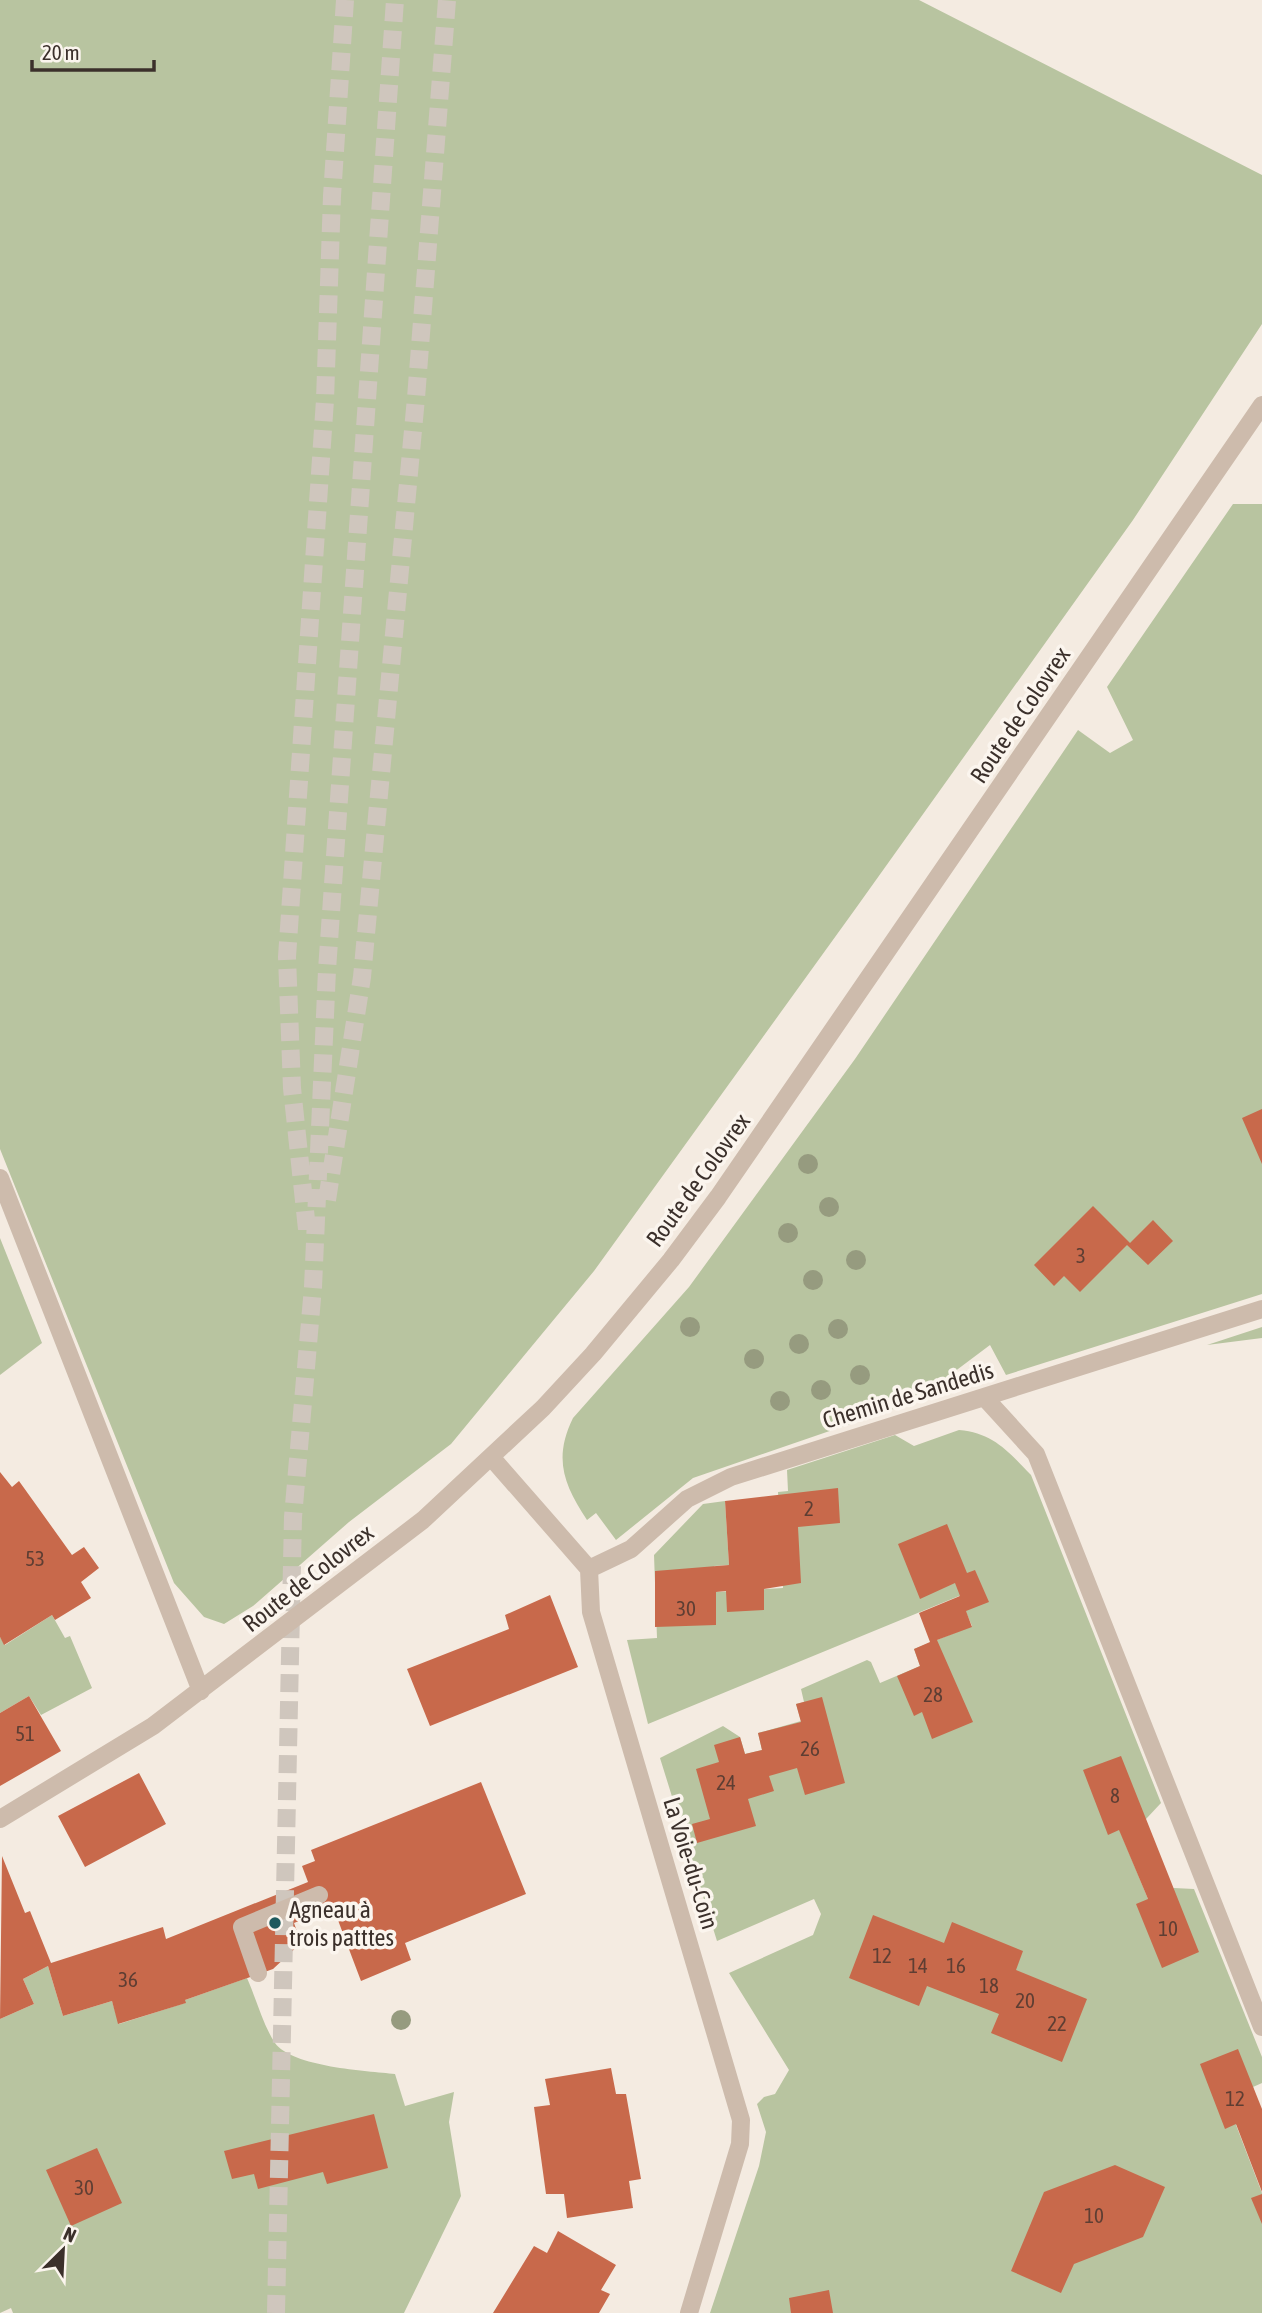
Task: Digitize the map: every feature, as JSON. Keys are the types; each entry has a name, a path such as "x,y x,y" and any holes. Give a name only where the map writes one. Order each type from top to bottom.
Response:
{"street":[{"name":"Route de Colovrex","path":"0,1819 120,1748 201,1690 423,1520 491,1457 584,1363 679,1250 1262,405"},
{"path":"0,1178 201,1690"},
{"name":"Chemin de Sandedis","path":"589,1569 631,1549 687,1499 731,1477 1262,1309"},
{"path":"985,1398 1036,1454 1262,2027"},
{"path":"491,1457 589,1569"},
{"name":"La Voie-du-Coin","path":"589,1569 591,1612 741,2120 740,2144 689,2313"},
{"path":"258,1973 242,1927 319,1895"}],"green space":[{"path":"0,0 919,0 1262,175 1262,324 1133,520 856,908 594,1271 451,1444 349,1522 253,1606 224,1624 204,1617 174,1583 0,1149"},
{"path":"1233,504 1262,504 1262,1294 1006,1375 990,1345 914,1402 693,1478 616,1540 596,1513 587,1520 567,1483 564,1446 573,1418 689,1287 855,1059 1078,730 1110,753 1133,740 1107,687"},
{"path":"0,1238 42,1343 0,1375"},
{"path":"1262,1327 1262,1338 1207,1345"},
{"path":"959,1430 991,1439 1031,1475 1161,1803 1146,1819 1120,1831 1148,1899 1174,1888 1194,1889 1262,2057 1262,2083 1253,2087 1262,2115 1236,2125 1262,2193 1262,2313 710,2313 759,2166 766,2132 757,2104 764,2097 775,2094 789,2070 729,1973 813,1935 821,1914 814,1899 717,1941 660,1758 723,1726 740,1737 745,1754 762,1750 758,1733 801,1721 796,1704 804,1702 801,1689 867,1660 871,1662 880,1683 920,1666 914,1649 972,1626 959,1596 648,1724 627,1640 657,1638 654,1555 703,1504 725,1501 729,1565 714,1566 716,1592 783,1588 778,1492 788,1491 787,1470 895,1435 914,1446"},
{"path":"52,1615 65,1638 70,1636 92,1688 41,1715 29,1696 0,1713 0,1637 5,1645"},
{"path":"48,1966 63,2016 112,2001 119,2024 185,2003 185,2000 247,1978 271,2036 284,2051 313,2063 395,2074 405,2106 454,2092 449,2122 461,2196 404,2313 13,2313 11,2308 0,2313 0,2019 34,2004 23,1979"}],"building":[{"path":"1262,1109 1262,1164 1242,1118"},
{"path":"1093,1206 1130,1243 1153,1220 1173,1241 1148,1265 1127,1245 1080,1292 1064,1276 1054,1286 1034,1265"},
{"path":"0,1472 12,1487 19,1481 72,1555 84,1547 99,1568 81,1582 91,1598 55,1620 52,1615 4,1645 0,1637"},
{"path":"838,1488 840,1523 798,1527 801,1583 764,1589 764,1610 727,1612 726,1591 716,1592 716,1625 655,1627 655,1571 729,1565 725,1501"},
{"path":"947,1524 967,1573 975,1570 989,1602 966,1611 972,1627 937,1640 973,1722 932,1739 922,1712 914,1716 897,1676 920,1666 914,1649 930,1642 919,1613 960,1596 955,1583 920,1599 898,1544"},
{"path":"550,1595 578,1667 430,1726 407,1669 509,1629 505,1615"},
{"path":"29,1696 61,1751 0,1786 0,1713"},
{"path":"822,1697 845,1783 805,1795 797,1768 769,1776 774,1791 748,1799 756,1826 697,1843 692,1824 710,1819 696,1769 719,1762 714,1745 740,1737 745,1754 762,1750 758,1733 801,1722 796,1704"},
{"path":"1121,1756 1199,1952 1162,1968 1136,1904 1148,1899 1119,1830 1108,1835 1083,1770"},
{"path":"139,1773 166,1824 85,1867 58,1816"},
{"path":"481,1782 526,1894 405,1943 411,1960 361,1981 333,1907 294,1923 301,1943 273,1969 185,2000 186,2003 118,2024 112,2001 63,2016 48,1966 23,1979 34,2004 0,2019 2,1856 25,1913 30,1911 51,1963 163,1927 166,1939 308,1882 302,1866 315,1861 311,1850"},
{"path":"873,1915 944,1943 952,1922 1023,1951 1016,1970 1087,1999 1062,2062 991,2033 999,2014 927,1986 919,2006 849,1978"},
{"path":"1238,2049 1262,2109 1262,2192 1236,2124 1225,2129 1200,2064"},
{"path":"611,2068 616,2094 626,2094 641,2179 629,2181 633,2208 567,2218 564,2194 546,2194 534,2107 550,2105 545,2079"},
{"path":"374,2114 388,2168 327,2184 323,2172 258,2189 254,2174 232,2179 224,2151"},
{"path":"97,2148 122,2203 71,2226 46,2170"},
{"path":"1115,2165 1165,2187 1143,2237 1074,2264 1061,2293 1011,2271 1044,2192"},
{"path":"1262,2194 1262,2224 1251,2198"},
{"path":"558,2231 616,2265 601,2290 610,2294 599,2313 493,2313 534,2246 547,2253"},
{"path":"829,2290 833,2313 791,2313 789,2298"}],"tunnel":[{"path":"307,1229 292,1088 287,957 325,400 332,196 345,0"},
{"path":"276,2313 293,1517 313,1287 327,970 395,0"},
{"path":"327,1200 362,977 416,398 447,0"}],"place":[{"name":"Agneau à trois patttes","path":"275,1923"}]}
